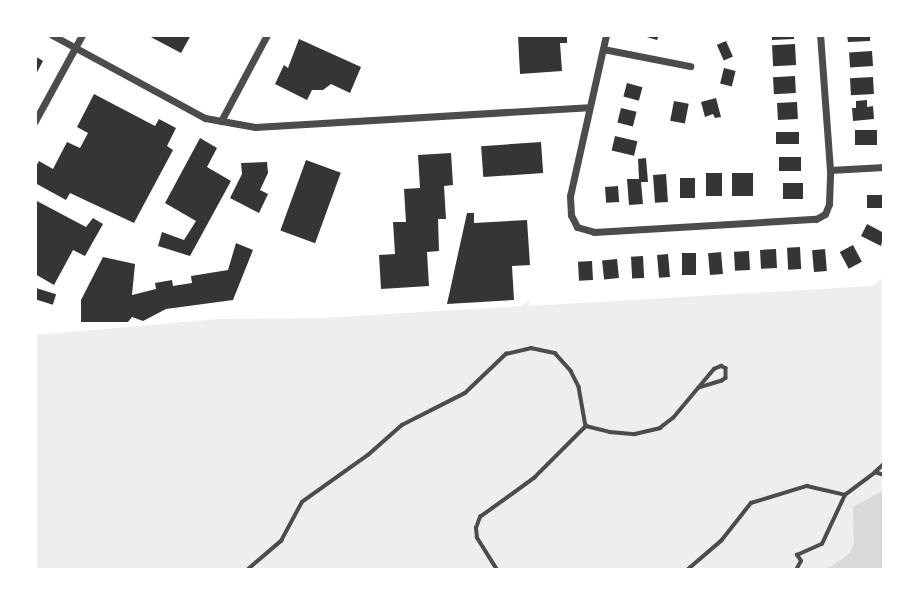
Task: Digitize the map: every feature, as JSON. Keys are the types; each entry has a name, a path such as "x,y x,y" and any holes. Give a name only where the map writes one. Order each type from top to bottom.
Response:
{"street":[{"path":"52,35 187,109 221,121 255,127 589,107"},
{"path":"35,121 82,35"},
{"path":"221,121 267,35"},
{"path":"606,35 569,196 571,215 577,227 594,232 816,219 825,214 829,204 830,170 820,35"},
{"path":"603,49 690,66"},
{"path":"830,170 884,167"}],"lane":[{"path":"247,570 281,541 302,502 368,455 402,425 465,393 506,354 538,348 547,349 561,358 579,387 586,426"},
{"path":"586,426 635,434 660,428 673,418 718,366 726,368 726,378 722,381 699,388"},
{"path":"585,416 588,422 601,429"},
{"path":"497,570 477,538 476,528 480,517 534,478 586,426"},
{"path":"796,570 801,561 797,555 822,544 845,495 884,464"},
{"path":"875,472 884,475"},
{"path":"687,570 718,544 751,503 807,486 845,495"}],"shaded area":[{"path":"884,277 884,570 35,570 35,335 220,319 322,318 521,306 530,301 529,306 872,286"},
{"path":"884,490 884,570 818,570 832,566 850,553 854,543 853,507"}],"building":[{"path":"147,35 191,35 181,53"},
{"path":"518,35 567,35 567,43 560,43 562,71 520,74"},
{"path":"640,35 659,35 657,40"},
{"path":"772,35 794,35 794,39 772,40"},
{"path":"847,35 870,35 870,41 848,42"},
{"path":"299,39 361,67 350,93 331,84 323,90 312,90 307,100 275,84 284,65 288,68"},
{"path":"726,41 733,57 724,61 717,45"},
{"path":"795,44 796,65 773,66 772,45"},
{"path":"872,51 873,66 850,68 849,53"},
{"path":"35,56 43,61 35,76"},
{"path":"724,68 736,71 732,86 720,84"},
{"path":"795,76 796,93 774,94 773,77"},
{"path":"873,77 874,94 851,95 850,78"},
{"path":"627,83 642,87 639,101 623,97"},
{"path":"94,94 155,126 159,119 176,128 167,146 173,150 134,223 70,193 66,200 35,183 35,168 39,161 53,169 67,142 80,148 88,133 77,127"},
{"path":"716,98 721,117 715,118 713,114 705,117 701,102"},
{"path":"867,100 867,107 873,106 874,119 853,121 852,108 856,108 856,101"},
{"path":"674,101 689,104 685,123 670,121"},
{"path":"797,102 798,119 778,120 777,103"},
{"path":"621,108 637,112 633,126 617,123"},
{"path":"855,130 877,130 877,145 855,145"},
{"path":"776,132 799,132 799,144 776,144"},
{"path":"615,136 637,141 634,156 612,151"},
{"path":"200,138 217,148 207,167 231,181 190,256 158,246 162,232 184,240 196,221 165,203"},
{"path":"541,142 543,173 483,177 481,146"},
{"path":"451,153 453,185 444,186 446,219 438,219 439,251 427,252 429,286 381,289 379,255 395,254 393,222 406,222 404,189 420,188 418,155"},
{"path":"779,157 801,157 801,171 779,171"},
{"path":"646,158 648,182 641,182 643,204 629,205 627,179 639,179 638,159"},
{"path":"306,160 341,173 315,243 280,230"},
{"path":"267,162 268,173 260,190 268,194 259,213 230,198 242,174 241,163"},
{"path":"706,173 722,173 722,196 706,196"},
{"path":"732,173 753,173 753,196 732,196"},
{"path":"666,174 668,202 655,203 653,175"},
{"path":"680,178 695,178 695,198 680,198"},
{"path":"783,183 803,183 803,199 783,199"},
{"path":"618,186 619,202 606,203 605,187"},
{"path":"867,195 884,195 884,208 867,208"},
{"path":"35,200 86,227 93,218 103,224 85,256 73,250 54,285 35,274"},
{"path":"467,213 474,213 474,223 527,220 530,265 512,266 514,300 447,304"},
{"path":"867,224 884,233 881,246 861,236"},
{"path":"236,243 253,250 233,300 166,309 143,321 132,317 128,322 81,322 81,300 103,257 135,264 132,295 156,289 155,283 172,280 173,286 192,283 191,276 228,270"},
{"path":"853,245 862,262 849,269 840,252"},
{"path":"800,247 801,269 788,270 787,248"},
{"path":"776,249 777,268 761,269 760,250"},
{"path":"825,249 827,271 814,272 812,250"},
{"path":"749,251 750,270 735,271 734,252"},
{"path":"721,252 723,274 710,275 708,253"},
{"path":"682,253 696,253 696,275 682,275"},
{"path":"668,254 670,277 659,278 657,255"},
{"path":"643,256 644,278 632,279 631,257"},
{"path":"617,259 619,278 604,279 602,261"},
{"path":"592,261 593,280 579,281 578,262"},
{"path":"36,288 56,294 53,305 35,299"}]}
